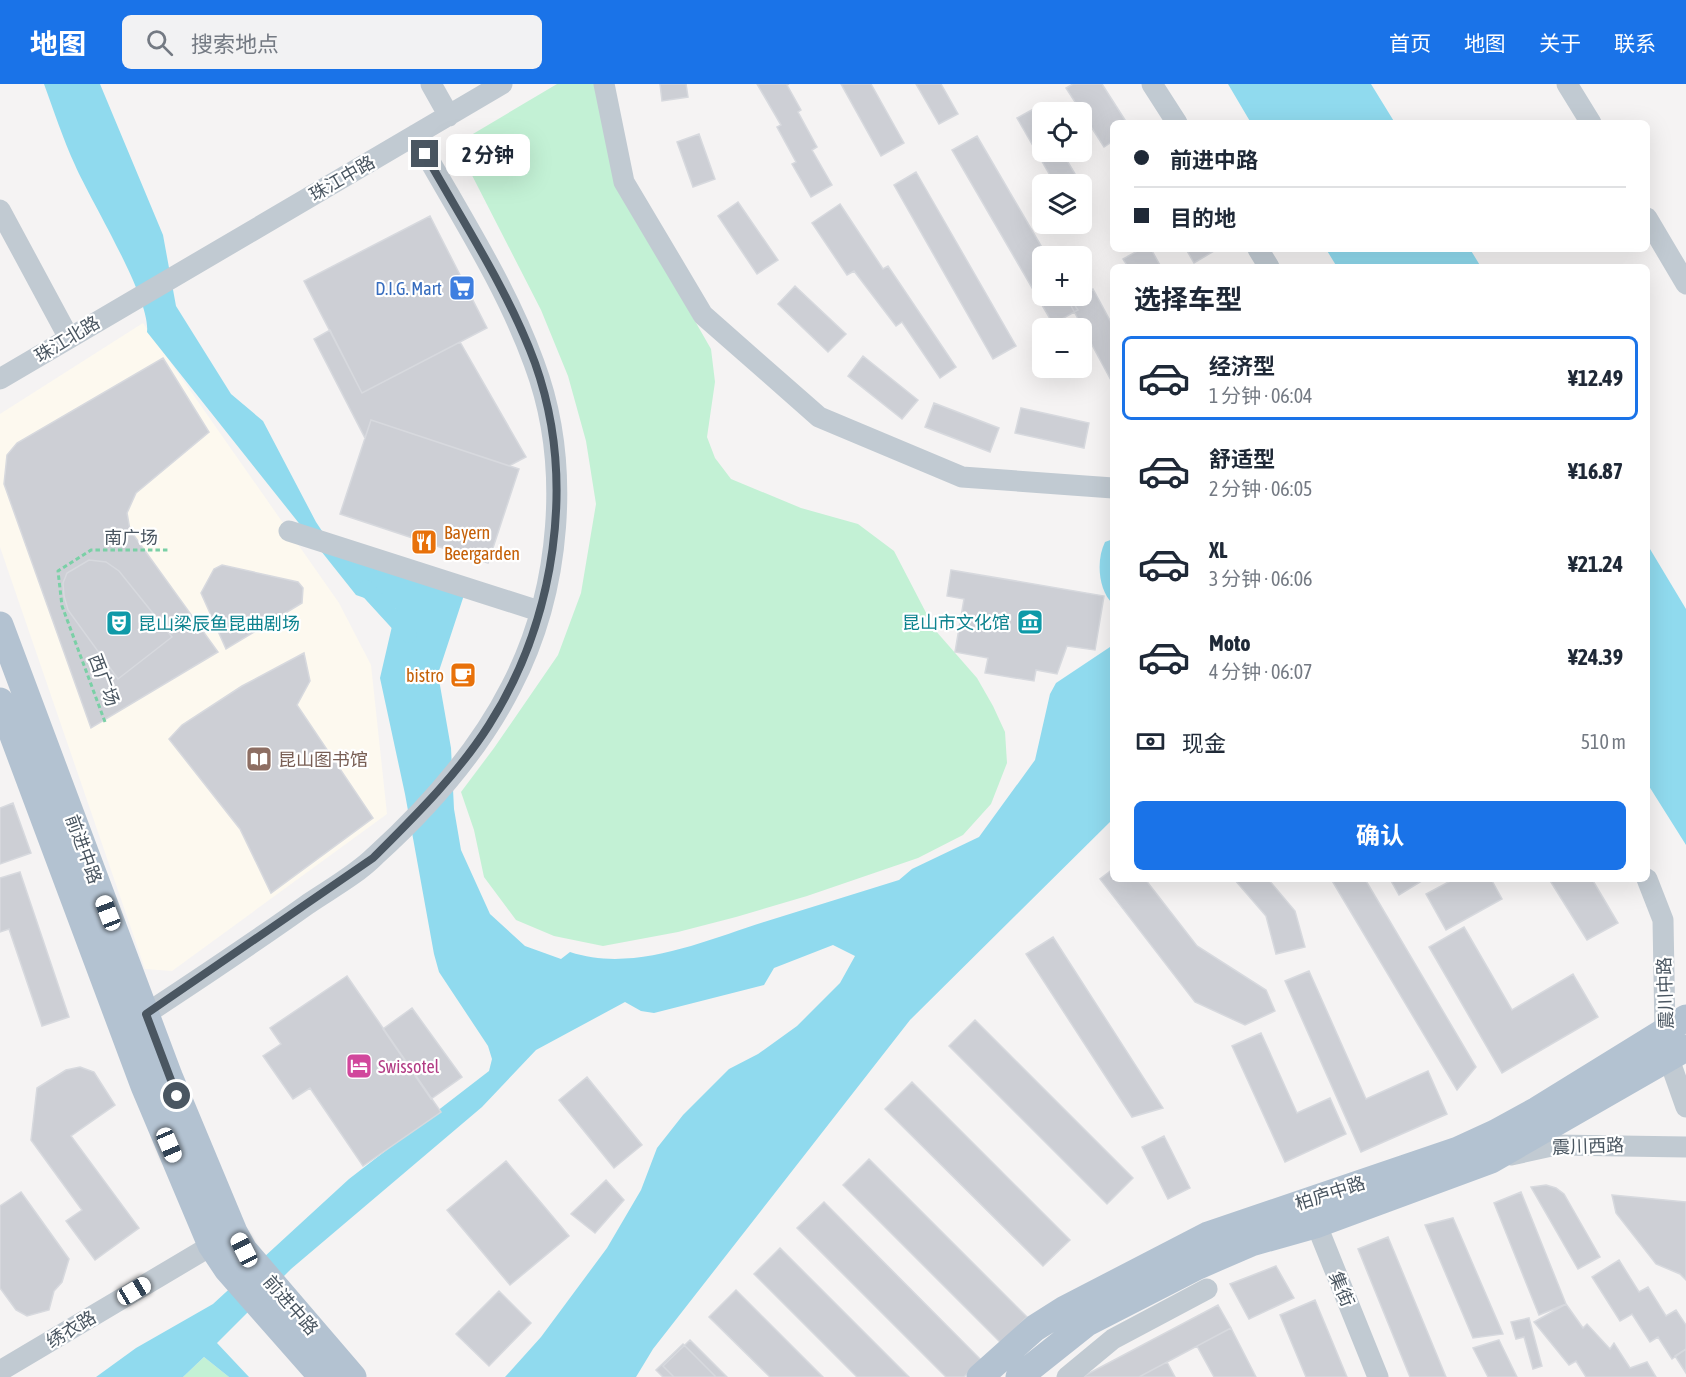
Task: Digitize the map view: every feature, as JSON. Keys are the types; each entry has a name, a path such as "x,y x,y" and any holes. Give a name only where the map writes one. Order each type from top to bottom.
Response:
{"main road":[{"name":"前进中路","path":"0,625 235,1250 276,1305 322,1377"},
{"name":"前进中路","path":"0,701 144,1086 210,1245 235,1250"},
{"name":"柏庐中路","path":"980,1377 1035,1328 1131,1273 1208,1235 1312,1213 1491,1160 1677,1039"},
{"name":"柏庐中路","path":"1018,1377 1087,1323 1140,1295 1312,1213 1495,1133 1677,1039"},
{"name":"前进中路","path":"276,1305 353,1377"}],"street":[{"path":"431,84 449,116"},
{"name":"珠江中路","path":"133,299 502,84"},
{"path":"604,84 624,182 703,315 819,417 962,477 1110,488"},
{"path":"1152,84 1175,120"},
{"path":"1568,84 1589,120"},
{"path":"146,1014 373,858 465,759 512,685 539,611 556,519 556,476 550,424 535,364 511,308 415,135"},
{"path":"0,210 69,338"},
{"path":"1650,223 1686,284"},
{"name":"珠江北路","path":"0,380 133,299"},
{"path":"289,531 539,611"},
{"name":"震川中路","path":"1648,882 1663,920 1686,1107"},
{"name":"震川西路","path":"1491,1160 1556,1144 1686,1147"},
{"name":"集街","path":"1312,1213 1378,1377"},
{"name":"绣衣路","path":"0,1371 210,1245"},
{"path":"1067,1377 1113,1339 1207,1289"}],"path":[{"name":"南广场","path":"92,550 170,550"},
{"name":"西广场","path":"92,550 58,571 62,606 105,722"}],"shaded area":[{"path":"143,323 339,603 371,665 387,814 172,971 145,969 0,547 0,414"}],"green space":[{"path":"557,84 597,84 620,190 711,349 715,382 707,437 715,458 731,479 801,508 858,524 894,551 935,630 977,678 993,706 1005,732 1007,763 991,804 963,835 918,858 807,896 736,917 678,932 603,946 554,936 516,920 484,877 474,830 461,792 558,655 581,593 596,504 586,441 568,376 541,310 456,144"},
{"path":"204,1357 229,1377 183,1377"}],"water":[{"path":"44,84 100,84 163,235 176,306 231,394 263,421 316,522 334,549 465,592 438,674 451,748 454,809 461,850 490,914 525,946 561,959 570,952 594,958 643,957 693,945 899,880 912,869 979,837 1035,760 1050,694 1056,683 1110,647 1110,822 910,1020 653,1349 636,1377 505,1377 541,1337 607,1248 641,1190 657,1148 683,1115 729,1069 758,1054 797,1026 840,983 855,956 833,945 774,968 764,985 654,1013 641,1011 625,1002 536,1050 482,1107 291,1269 217,1343 249,1377 229,1377 204,1357 183,1377 96,1377 136,1348 213,1304 349,1179 489,1071 492,1059 488,1046 439,972 434,954 405,794 380,678 396,609 356,595 147,332 146,317 140,297 75,165"},
{"path":"1228,84 1371,84 1393,120 1249,120"},
{"path":"1328,252 1472,252 1479,264 1335,264"},
{"path":"1110,540 1110,600 1104,591 1100,575 1100,557 1105,542"},
{"path":"1650,549 1686,609 1686,845 1650,788"}],"building":[{"path":"660,84 686,84 688,97 662,101"},
{"path":"757,84 789,84 787,85 801,110 798,112 817,147 812,150 832,185 811,197 792,164 796,162 777,127 781,125"},
{"path":"841,84 871,84 904,143 881,156"},
{"path":"916,84 941,84 958,114 939,124"},
{"path":"1073,84 1102,84 1125,120 1110,120 1110,143 1104,147 1092,128 1092,102 1075,102 1066,88"},
{"path":"1032,110 1032,144 1017,118"},
{"path":"699,134 715,179 693,187 677,142"},
{"path":"977,136 1032,230 1032,234 1041,246 1032,246 1032,288 952,150"},
{"path":"1042,162 1068,162 1075,174 1049,174"},
{"path":"916,172 1016,346 993,359 894,185"},
{"path":"738,202 778,260 757,274 718,216"},
{"path":"840,204 883,269 888,266 956,367 940,378 902,322 896,326 854,271 847,275 812,223"},
{"path":"430,216 487,328 362,393 304,281"},
{"path":"1136,252 1153,252 1159,264 1126,264 1123,259"},
{"path":"1188,252 1212,252 1194,263"},
{"path":"795,286 846,334 828,352 778,304"},
{"path":"1093,289 1110,320 1110,378 1092,345 1092,318 1078,318 1071,306 1092,306"},
{"path":"1043,306 1075,306 1078,310 1064,318 1050,318"},
{"path":"330,330 362,393 460,342 526,457 509,466 371,420 365,438 314,339"},
{"path":"863,356 918,400 902,419 848,376"},
{"path":"163,358 209,432 136,493 127,513 130,530 218,652 91,728 4,484 7,455 17,443"},
{"path":"934,403 999,428 990,452 925,427"},
{"path":"1021,408 1089,423 1084,448 1015,433"},
{"path":"371,420 519,469 488,563 340,514"},
{"name":"昆山梁辰鱼昆曲剧场","path":"89,560 106,562 119,571 172,637 118,679 68,610 64,596 63,583 67,573"},
{"path":"222,565 298,582 303,588 302,603 226,649 201,593 214,569"},
{"name":"昆山市文化馆","path":"951,570 1104,596 1095,650 1067,646 1057,674 1036,670 1034,681 985,673 988,658 955,652 964,599 947,596"},
{"name":"昆山图书馆","path":"304,653 310,681 297,705 373,818 271,893 240,829 169,739 182,725 242,686"},
{"path":"13,803 31,853 0,864 0,808"},
{"path":"1110,871 1110,882 1147,882 1197,946 1266,990 1275,1011 1245,1025 1195,1002 1100,879"},
{"path":"20,872 69,1017 42,1026 9,929 0,932 0,878"},
{"path":"1237,882 1271,882 1295,911 1305,947 1276,954 1266,916"},
{"path":"1333,882 1367,882 1476,1067 1457,1090"},
{"path":"1392,882 1420,882 1399,895"},
{"path":"1448,882 1493,882 1502,899 1446,930 1426,894"},
{"path":"1551,882 1594,882 1618,923 1587,940"},
{"path":"1464,927 1512,1010 1573,974 1598,1017 1502,1073 1429,947"},
{"path":"1053,937 1163,1108 1132,1117 1026,954"},
{"path":"1309,971 1366,1099 1428,1071 1447,1114 1361,1152 1285,981"},
{"path":"347,976 441,1112 363,1166 310,1088 293,1099 263,1056 281,1044 270,1028"},
{"path":"412,1008 462,1077 431,1099 383,1029"},
{"path":"975,1020 1133,1178 1107,1204 949,1046"},
{"path":"1261,1033 1297,1113 1330,1098 1346,1134 1285,1162 1232,1046"},
{"path":"80,1067 94,1072 115,1105 71,1136 139,1228 95,1260 66,1221 82,1210 31,1140 37,1088 66,1070"},
{"path":"587,1077 642,1145 614,1168 559,1100"},
{"path":"912,1082 1070,1240 1043,1266 885,1109"},
{"path":"1164,1136 1190,1188 1168,1199 1142,1147"},
{"path":"869,1159 1027,1317 1001,1343 843,1185"},
{"path":"506,1161 569,1236 510,1285 447,1210"},
{"path":"606,1180 624,1200 595,1233 571,1214"},
{"path":"1546,1185 1564,1194 1600,1257 1578,1269 1531,1187"},
{"path":"21,1192 69,1259 62,1282 54,1291 49,1310 27,1316 16,1310 0,1288 0,1206"},
{"path":"1521,1192 1566,1304 1539,1315 1494,1203"},
{"path":"1612,1195 1686,1202 1686,1280 1680,1274 1656,1264 1616,1213"},
{"path":"824,1202 981,1360 964,1377 946,1377 797,1228"},
{"path":"1453,1218 1503,1334 1473,1338 1425,1225"},
{"path":"1388,1237 1446,1377 1410,1377 1358,1249"},
{"path":"780,1248 909,1377 857,1377 754,1274"},
{"path":"1619,1260 1639,1292 1648,1287 1666,1316 1676,1310 1686,1325 1686,1349 1672,1359 1658,1337 1650,1342 1632,1314 1620,1321 1592,1277"},
{"path":"1276,1266 1294,1298 1249,1319 1230,1284"},
{"path":"736,1290 823,1377 770,1377 709,1317"},
{"path":"499,1291 531,1323 489,1366 456,1334"},
{"path":"1315,1300 1347,1377 1306,1377 1280,1315"},
{"path":"1566,1304 1583,1328 1587,1324 1610,1349 1614,1343 1630,1368 1647,1362 1656,1377 1586,1377 1576,1361 1569,1365 1534,1322"},
{"path":"1218,1305 1231,1328 1139,1377 1082,1377"},
{"path":"1529,1318 1542,1366 1533,1369 1524,1337 1516,1339 1511,1322"},
{"path":"1231,1328 1256,1377 1214,1377 1197,1346"},
{"path":"690,1340 727,1377 674,1377 663,1366"},
{"path":"1499,1340 1517,1377 1488,1377 1473,1348"},
{"path":"683,1344 716,1377 663,1377 656,1370"},
{"path":"1686,1349 1686,1373 1675,1356"},
{"path":"1167,1362 1175,1377 1139,1377"}],"waterway":[{"path":"366,588 409,635"}],"place":[{"name":"D.I.G. Mart","path":"462,288"},
{"name":"Bayern Beergarden","path":"424,542"},
{"name":"昆山市文化馆","path":"1030,622"},
{"name":"昆山梁辰鱼昆曲剧场","path":"119,623"},
{"name":"bistro","path":"463,675"},
{"name":"昆山图书馆","path":"259,759"},
{"name":"Swissotel","path":"359,1066"}],"route":[{"path":"177,1096 146,1014 237,954 373,858 397,835 465,759 489,726 512,685 530,641 542,600 556,519 556,476 550,424 535,364 511,308 425,154"}]}
